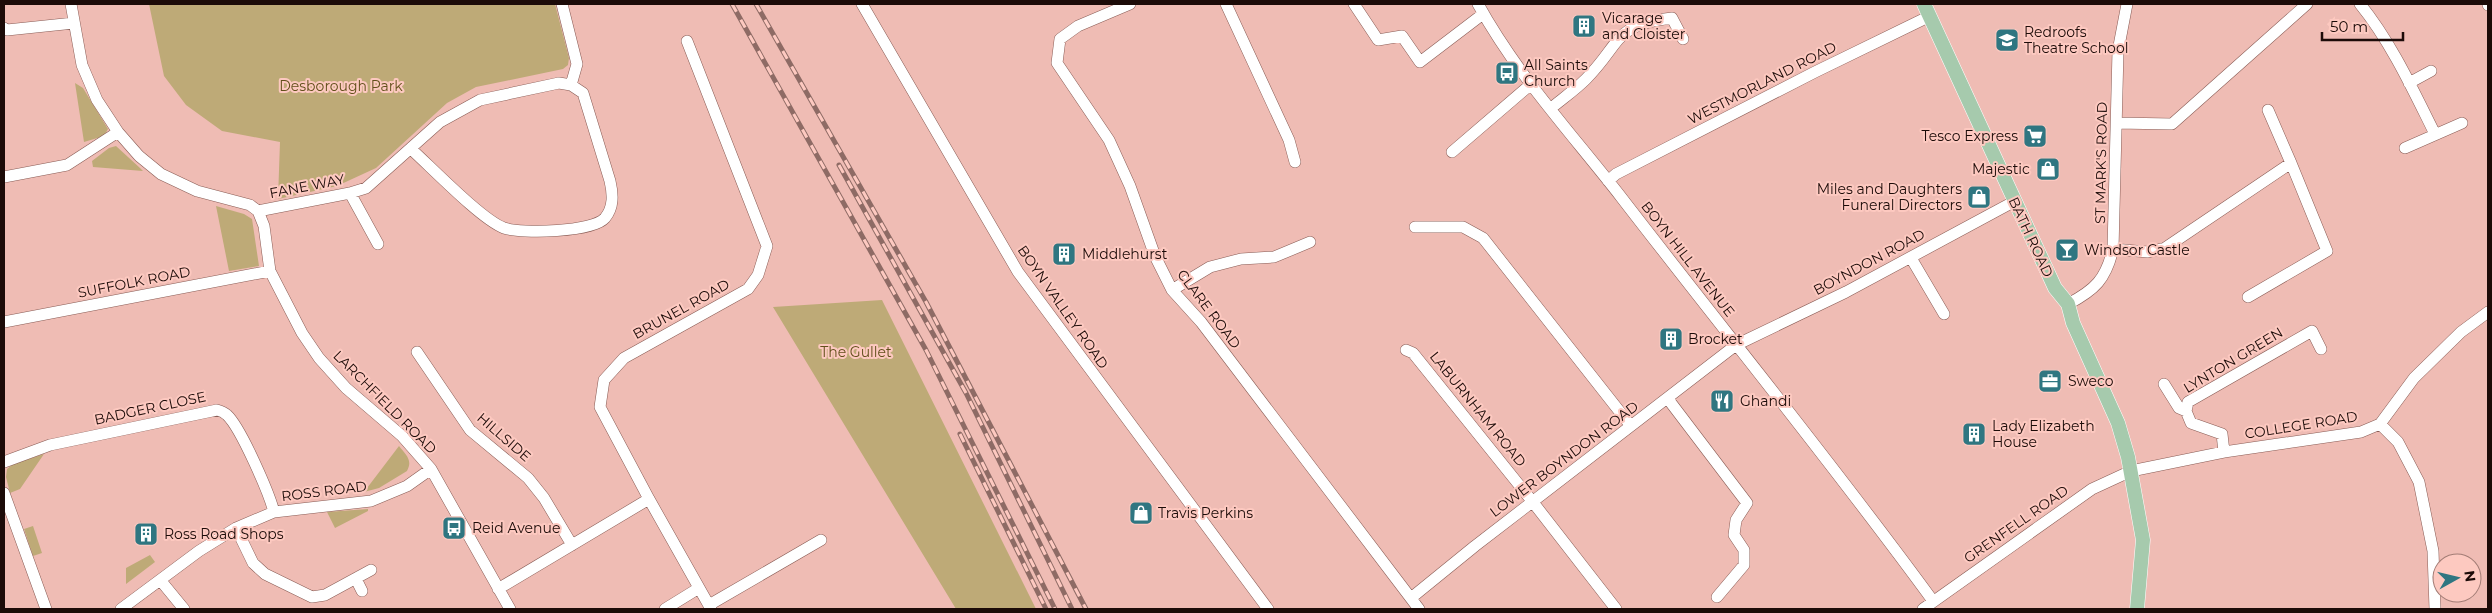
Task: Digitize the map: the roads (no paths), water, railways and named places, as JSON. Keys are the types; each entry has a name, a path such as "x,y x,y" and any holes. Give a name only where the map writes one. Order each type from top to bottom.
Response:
{"main road":[{"name":"BATH ROAD","path":"1927,10 2055,288 2068,304 2073,323 2118,423 2131,471 2142,540 2137,609"}],"street":[{"name":"FANE WAY","path":"71,4 82,64 97,100 118,132 139,156 161,174 197,191 250,205 258,211 350,193 366,188 440,122 480,100 559,83 571,85"},
{"path":"411,148 483,214 503,228 527,232 590,226 604,220 609,211 613,195 583,92 571,85 577,64 562,4"},
{"name":"BOYN VALLEY ROAD","path":"862,4 1018,272 1268,609"},
{"name":"CLARE ROAD","path":"1130,4 1078,26 1060,39 1057,63 1109,140 1130,186 1155,256 1172,290 1207,330 1419,609"},
{"path":"1226,4 1289,140 1295,162"},
{"path":"1354,4 1378,40 1402,36 1420,62 1480,9"},
{"name":"ST MARK'S ROAD","path":"2068,304 2098,285 2109,266 2114,249 2118,51 2127,4"},
{"path":"2117,123 2172,124 2307,4"},
{"path":"2360,4 2370,16 2410,83 2436,134"},
{"name":"BOYN HILL AVENUE","path":"1480,9 1509,56 1530,85 1608,180 1870,515 1933,601"},
{"name":"WESTMORLAND ROAD","path":"1608,180 1616,174 1815,72 1927,10"},
{"path":"1550,109 1586,79 1619,36 1634,26 1651,20 1672,18 1683,39"},
{"path":"4,28 74,23"},
{"name":"BRUNEL ROAD","path":"687,41 767,246 758,275 748,289 624,358 604,380 600,407 710,607"},
{"path":"2410,83 2431,71"},
{"path":"1452,152 1530,85"},
{"path":"2248,296 2327,251 2292,163 2268,110"},
{"path":"2404,148 2462,123"},
{"path":"4,177 67,165 118,132"},
{"path":"2114,249 2148,252 2165,248 2292,163"},
{"path":"350,193 379,244"},
{"name":"BOYNDON ROAD","path":"1736,345 1846,292 2015,201"},
{"name":"LARCHFIELD ROAD","path":"258,211 264,226 270,271 302,333 319,358 346,388 402,436 431,470 510,609"},
{"path":"1415,227 1464,227 1484,238 1502,272 1631,426"},
{"path":"1172,290 1210,267 1241,259 1274,257 1310,242"},
{"path":"1911,258 1944,314"},
{"name":"SUFFOLK ROAD","path":"4,322 270,271"},
{"path":"2435,609 2433,551 2419,482 2398,442 2380,424 2414,378 2462,332 2488,312"},
{"name":"LYNTON GREEN","path":"2224,452 2222,434 2191,423 2186,411 2188,402 2312,331 2321,349"},
{"name":"LOWER BOYNDON ROAD","path":"1411,598 1532,501 1668,399 1736,345"},
{"name":"LABURNHAM ROAD","path":"1406,350 1413,353 1616,609"},
{"name":"HILLSIDE","path":"417,352 470,430 528,478 544,498 572,545"},
{"path":"2164,384 2179,408 2186,411"},
{"path":"1668,399 1751,507 1736,520 1734,535 1744,550 1744,565 1717,597"},
{"name":"BADGER CLOSE","path":"4,462 50,445 217,410 224,412 232,421 267,487 274,512"},
{"name":"COLLEGE ROAD","path":"2131,471 2224,452 2361,432 2380,424"},
{"name":"ROSS ROAD","path":"121,609 199,551 236,528 274,512 372,501 407,486 431,470"},
{"name":"GRENFELL ROAD","path":"1923,609 2092,489 2131,471"},
{"path":"4,493 46,609"},
{"path":"498,589 649,499"},
{"path":"236,528 253,563 266,574 312,597 325,595 371,570"},
{"path":"710,607 821,540"},
{"path":"356,579 362,591"},
{"path":"161,580 184,609"},
{"path":"665,609 700,588"},
{"path":"312,597 314,609"}],"railway":[{"path":"732,4 926,350 1055,609"},
{"path":"756,4 926,302 1086,609"},
{"path":"839,165 966,393 1072,609"},
{"path":"960,434 1046,609"}],"place":[{"name":"Vicarage and Cloister","path":"1584,26"},
{"name":"Redroofs Theatre School","path":"2007,40"},
{"name":"All Saints Church","path":"1507,73"},
{"name":"Tesco Express","path":"2035,136"},
{"name":"Majestic","path":"2048,169"},
{"name":"Miles and Daughters Funeral Directors","path":"1979,197"},
{"name":"Windsor Castle","path":"2067,250"},
{"name":"Middlehurst","path":"1064,254"},
{"name":"Brocket","path":"1671,339"},
{"name":"Sweco","path":"2050,381"},
{"name":"Ghandi","path":"1722,401"},
{"name":"Lady Elizabeth House","path":"1974,434"},
{"name":"Travis Perkins","path":"1141,513"},
{"name":"Reid Avenue","path":"454,528"},
{"name":"Ross Road Shops","path":"146,534"}],"park label":[{"name":"Desborough Park","path":"341,86"},
{"name":"The Gullet","path":"856,352"}]}
